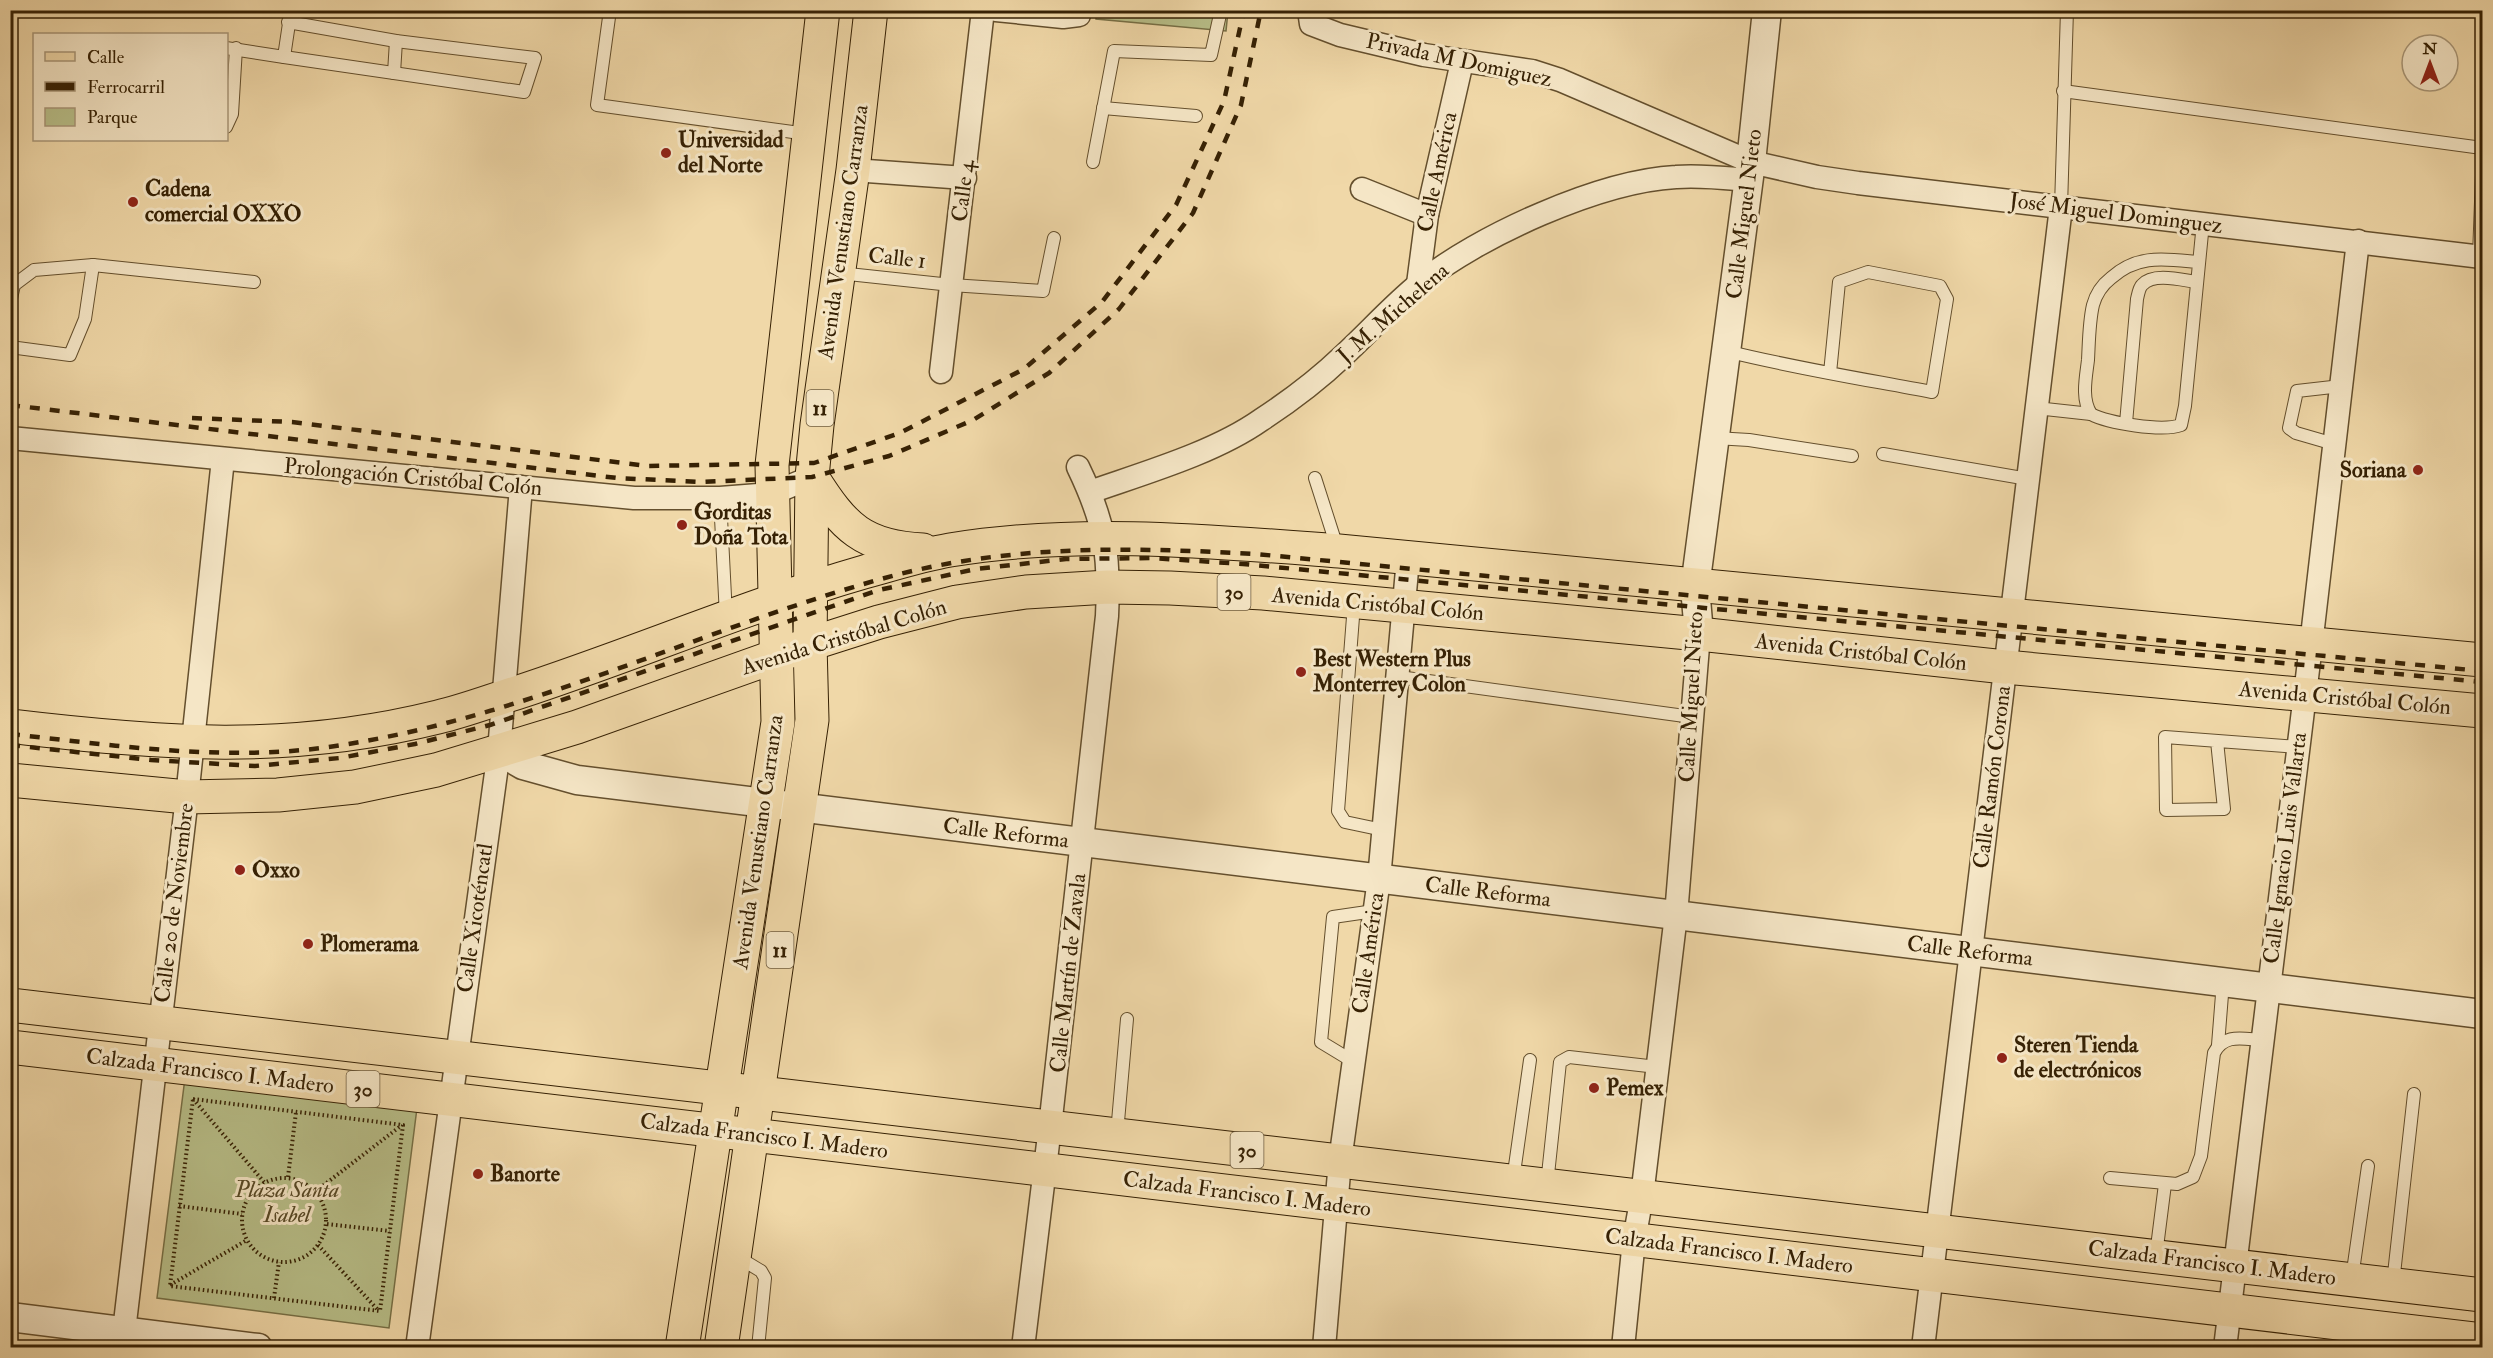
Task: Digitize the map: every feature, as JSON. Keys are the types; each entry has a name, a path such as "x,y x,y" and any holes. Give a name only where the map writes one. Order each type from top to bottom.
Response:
{"main road":[{"name":"Avenida Venustiano Carranza","path":"682,1347 778,722 771,494 778,395 823,10"},
{"name":"Avenida Venustiano Carranza","path":"730,1346 735,1256 812,720 810,587 812,477 853,170 871,10"},
{"path":"812,477 834,510 865,538 884,546 901,549 949,550"},
{"name":"Avenida Cristóbal Colón","path":"10,726 133,740 192,743 292,742 337,737 440,717 596,666 810,587 949,550 1044,540 1105,538 1197,541 1339,551 1695,587 2482,660"},
{"name":"Avenida Cristóbal Colón","path":"10,780 188,797 278,795 355,787 436,770 499,751 629,709 810,644 879,622 957,602 1026,592 1108,587 1239,592 1403,606 1699,634 2005,667 2482,711"},
{"name":"Calzada Francisco I. Madero","path":"10,1005 2482,1295"},
{"name":"Calzada Francisco I. Madero","path":"10,1047 2482,1341"}],"street":[{"name":"Calle 4","path":"940,372 965,178 983,10"},
{"path":"996,10 1063,18 1080,13"},
{"name":"Privada M Domiguez","path":"1309,10 1311,24 1323,30 1462,62 1532,71 1560,80 1750,171"},
{"name":"Calle Miguel Nieto","path":"1623,1347 1634,1240 1642,1196 1676,915 1699,634 1695,587 1750,171 1767,10"},
{"name":"Calle América","path":"1419,284 1427,215 1462,62"},
{"path":"853,170 965,178"},
{"name":"José Miguel Dominguez","path":"1750,171 1817,177 2481,257"},
{"name":"J. M. Michelena","path":"1090,492 1160,468 1258,422 1299,393 1341,358 1419,284 1484,241 1535,216 1593,195 1639,182 1750,171"},
{"path":"1362,189 1427,215"},
{"name":"Calle Ramón Corona","path":"1923,1347 2061,207"},
{"name":"Calle Ignacio Luis Vallarta","path":"2225,1347 2358,241"},
{"name":"Prolongación Cristóbal Colón","path":"10,438 634,498 720,498 771,494 812,477"},
{"name":"Calle 20 de Noviembre","path":"123,1340 154,1064 188,797 223,459"},
{"name":"Calle Martín de Zavala","path":"1023,1347 1082,842 1108,587 1105,538 1090,492 1077,468"},
{"name":"Calle Xicoténcatl","path":"417,1347 499,751 521,487"},
{"name":"Calle América","path":"1324,1347 1340,1161 1378,879 1408,559"},
{"name":"Calle Reforma","path":"499,751 524,765 577,780 2482,1014"},
{"path":"10,1317 123,1340 258,1347"}],"lane":[{"path":"610,10 597,105 808,134"},
{"path":"1093,162 1114,51 1211,55 1221,10"},
{"path":"2061,207 2067,10"},
{"path":"228,123 232,114 231,48 284,57 524,92 535,58 396,41 290,16 284,57"},
{"path":"394,73 396,41"},
{"path":"2063,91 2482,148"},
{"path":"1103,108 1196,116"},
{"path":"2481,257 2482,175"},
{"path":"2037,408 2091,414 2126,423 2165,428 2181,425 2185,406 2203,223"},
{"name":"Calle 1","path":"838,273 951,285 1042,291 1054,238"},
{"path":"2091,414 2085,398 2091,315 2100,289 2121,269 2133,262 2164,259 2198,262"},
{"path":"10,303 14,285 34,270 93,265 254,282"},
{"path":"10,347 70,355 85,319 93,265"},
{"path":"1726,351 1830,373 1932,392 1947,299 1940,286 1868,272 1839,282 1830,373"},
{"path":"2126,423 2137,299 2141,286 2149,279 2162,278 2196,282"},
{"path":"2334,444 2296,433 2289,428 2297,391 2341,386"},
{"path":"1715,438 1749,440 1852,456"},
{"path":"1883,454 2028,478"},
{"path":"1315,478 1339,551"},
{"path":"720,498 727,617"},
{"path":"1354,602 1338,812 1346,822 1383,830"},
{"path":"1398,677 1692,717"},
{"path":"2217,741 2224,809 2166,810 2165,737 2298,747"},
{"path":"1354,1062 1321,1042 1333,917 1374,911"},
{"path":"2110,1178 2165,1184 2186,1182 2193,1177 2198,1168 2211,1062 2218,1045 2223,982"},
{"path":"1116,1134 1127,1019"},
{"path":"2218,1045 2233,1038 2262,1040"},
{"path":"1547,1185 1560,1062 1569,1057 1658,1066"},
{"path":"1513,1181 1530,1060"},
{"path":"2392,1284 2414,1094"},
{"path":"2352,1280 2368,1166"},
{"path":"2155,1257 2165,1184"},
{"path":"735,1256 762,1271 765,1278 758,1347"}],"path":[{"path":"193,1099 403,1125"},
{"path":"193,1099 264,1182"},
{"path":"170,1286 193,1099"},
{"path":"288,1177 296,1112"},
{"path":"316,1191 403,1125"},
{"path":"380,1311 403,1125"},
{"path":"288,1177 308,1184 316,1191 326,1212 327,1224 324,1235 318,1245 300,1259 279,1262 266,1258 247,1240 242,1227 242,1214 253,1190 264,1182 288,1177"},
{"path":"179,1206 242,1214"},
{"path":"327,1224 390,1231"},
{"path":"170,1286 247,1240"},
{"path":"318,1245 380,1311"},
{"path":"274,1298 279,1262"},
{"path":"170,1286 380,1311"}],"green space":[{"path":"1096,11 1228,11 1226,31 1096,19"},
{"name":"Plaza Santa Isabel","path":"185,1078 417,1108 389,1328 157,1298"}],"railway":[{"path":"192,418 292,422 647,466 814,463 900,433 1024,369 1102,302 1176,205 1224,101 1244,10"},
{"path":"10,405 617,478 701,482 812,477 889,456 973,420 1049,373 1119,309 1193,213 1241,105 1261,10"},
{"path":"10,734 135,748 218,753 260,753 342,745 411,732 545,694 742,624 874,581 969,560 1063,551 1159,550 1256,554 2482,671"},
{"path":"10,745 151,760 255,766 340,758 415,744 490,725 879,590 976,569 1066,559 1152,558 1243,564 2482,682"}],"place":[{"name":"Universidad del Norte","path":"666,153"},
{"name":"Cadena comercial OXXO","path":"133,202"},
{"name":"Soriana","path":"2418,470"},
{"name":"Gorditas Doña Tota","path":"682,525"},
{"name":"Best Western Plus Monterrey Colon","path":"1301,672"},
{"name":"Oxxo","path":"240,870"},
{"name":"Plomerama","path":"308,944"},
{"name":"Steren Tienda de electrónicos","path":"2002,1058"},
{"name":"Pemex","path":"1594,1088"},
{"name":"Banorte","path":"478,1174"}]}
